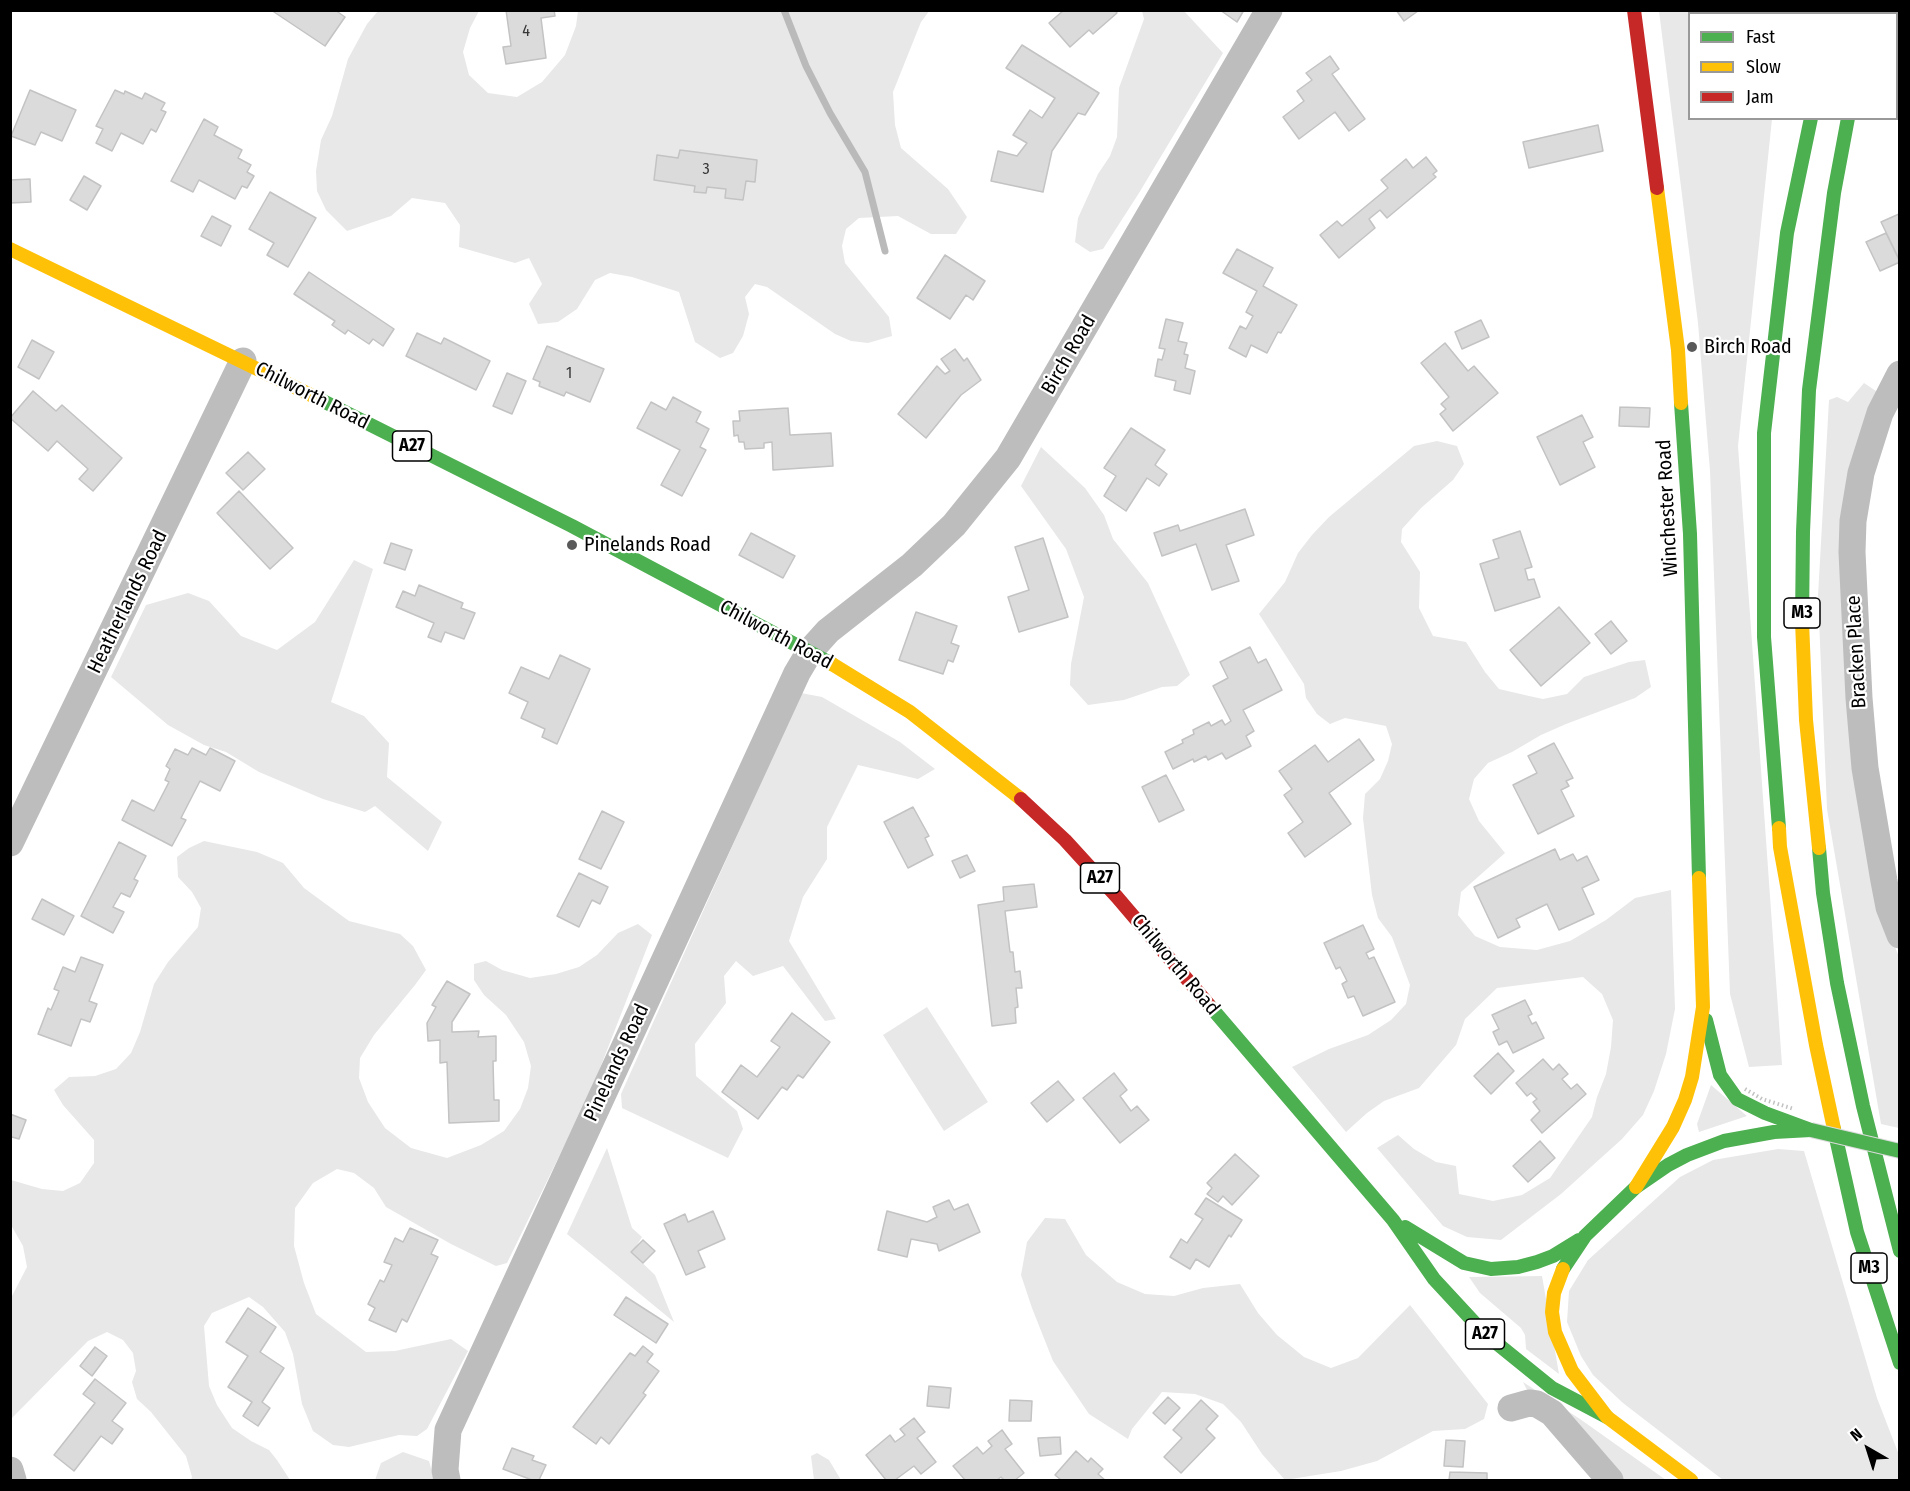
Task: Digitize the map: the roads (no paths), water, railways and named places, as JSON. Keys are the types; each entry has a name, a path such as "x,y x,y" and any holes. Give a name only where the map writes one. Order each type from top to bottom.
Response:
{"main road":[{"name":"Winchester Road","path":"1634,10 1678,350 1690,534 1703,1007 1692,1077 1685,1100 1673,1127 1636,1187"},
{"name":"M3","path":"1811,120 1787,233 1764,433 1764,637 1780,847 1816,1045 1842,1172 1857,1232 1899,1363"},
{"name":"M3","path":"1848,120 1834,193 1809,390 1802,625 1806,720 1823,893 1838,983 1863,1106 1899,1251"},
{"name":"Chilworth Road","path":"10,249 243,361 572,526 810,651 910,712 1019,797 1065,840 1117,897 1393,1220 1434,1279 1484,1333 1552,1388 1607,1417"},
{"name":"Winchester Road","path":"1703,1007 1720,1075 1737,1099 1811,1130"},
{"name":"A27","path":"1691,1480 1607,1417 1572,1371 1555,1332 1552,1312 1554,1293 1569,1257 1585,1236 1636,1187 1687,1155 1724,1141 1757,1135 1811,1130 1899,1151"},
{"name":"Chilworth Road","path":"1393,1220 1464,1263 1491,1269 1537,1263 1585,1236"}],"street":[{"name":"Birch Road","path":"810,651 828,631 912,566 954,525 1008,458 1269,10"},
{"name":"Heatherlands Road","path":"10,843 243,361"},
{"name":"Bracken Place","path":"1899,374 1880,413 1861,473 1853,521 1852,552 1865,768 1889,906 1899,935"},
{"name":"Pinelands Road","path":"447,1480 445,1470 448,1430 796,673 810,651"},
{"path":"1512,1408 1524,1403 1537,1404 1552,1413 1561,1438 1610,1480"},
{"path":"10,1470 13,1480"}],"waterway":[{"path":"784,10 806,66 830,113 865,172 885,251"}],"place":[{"name":"Birch Road","path":"1692,347"},
{"name":"Pinelands Road","path":"572,545"}]}
